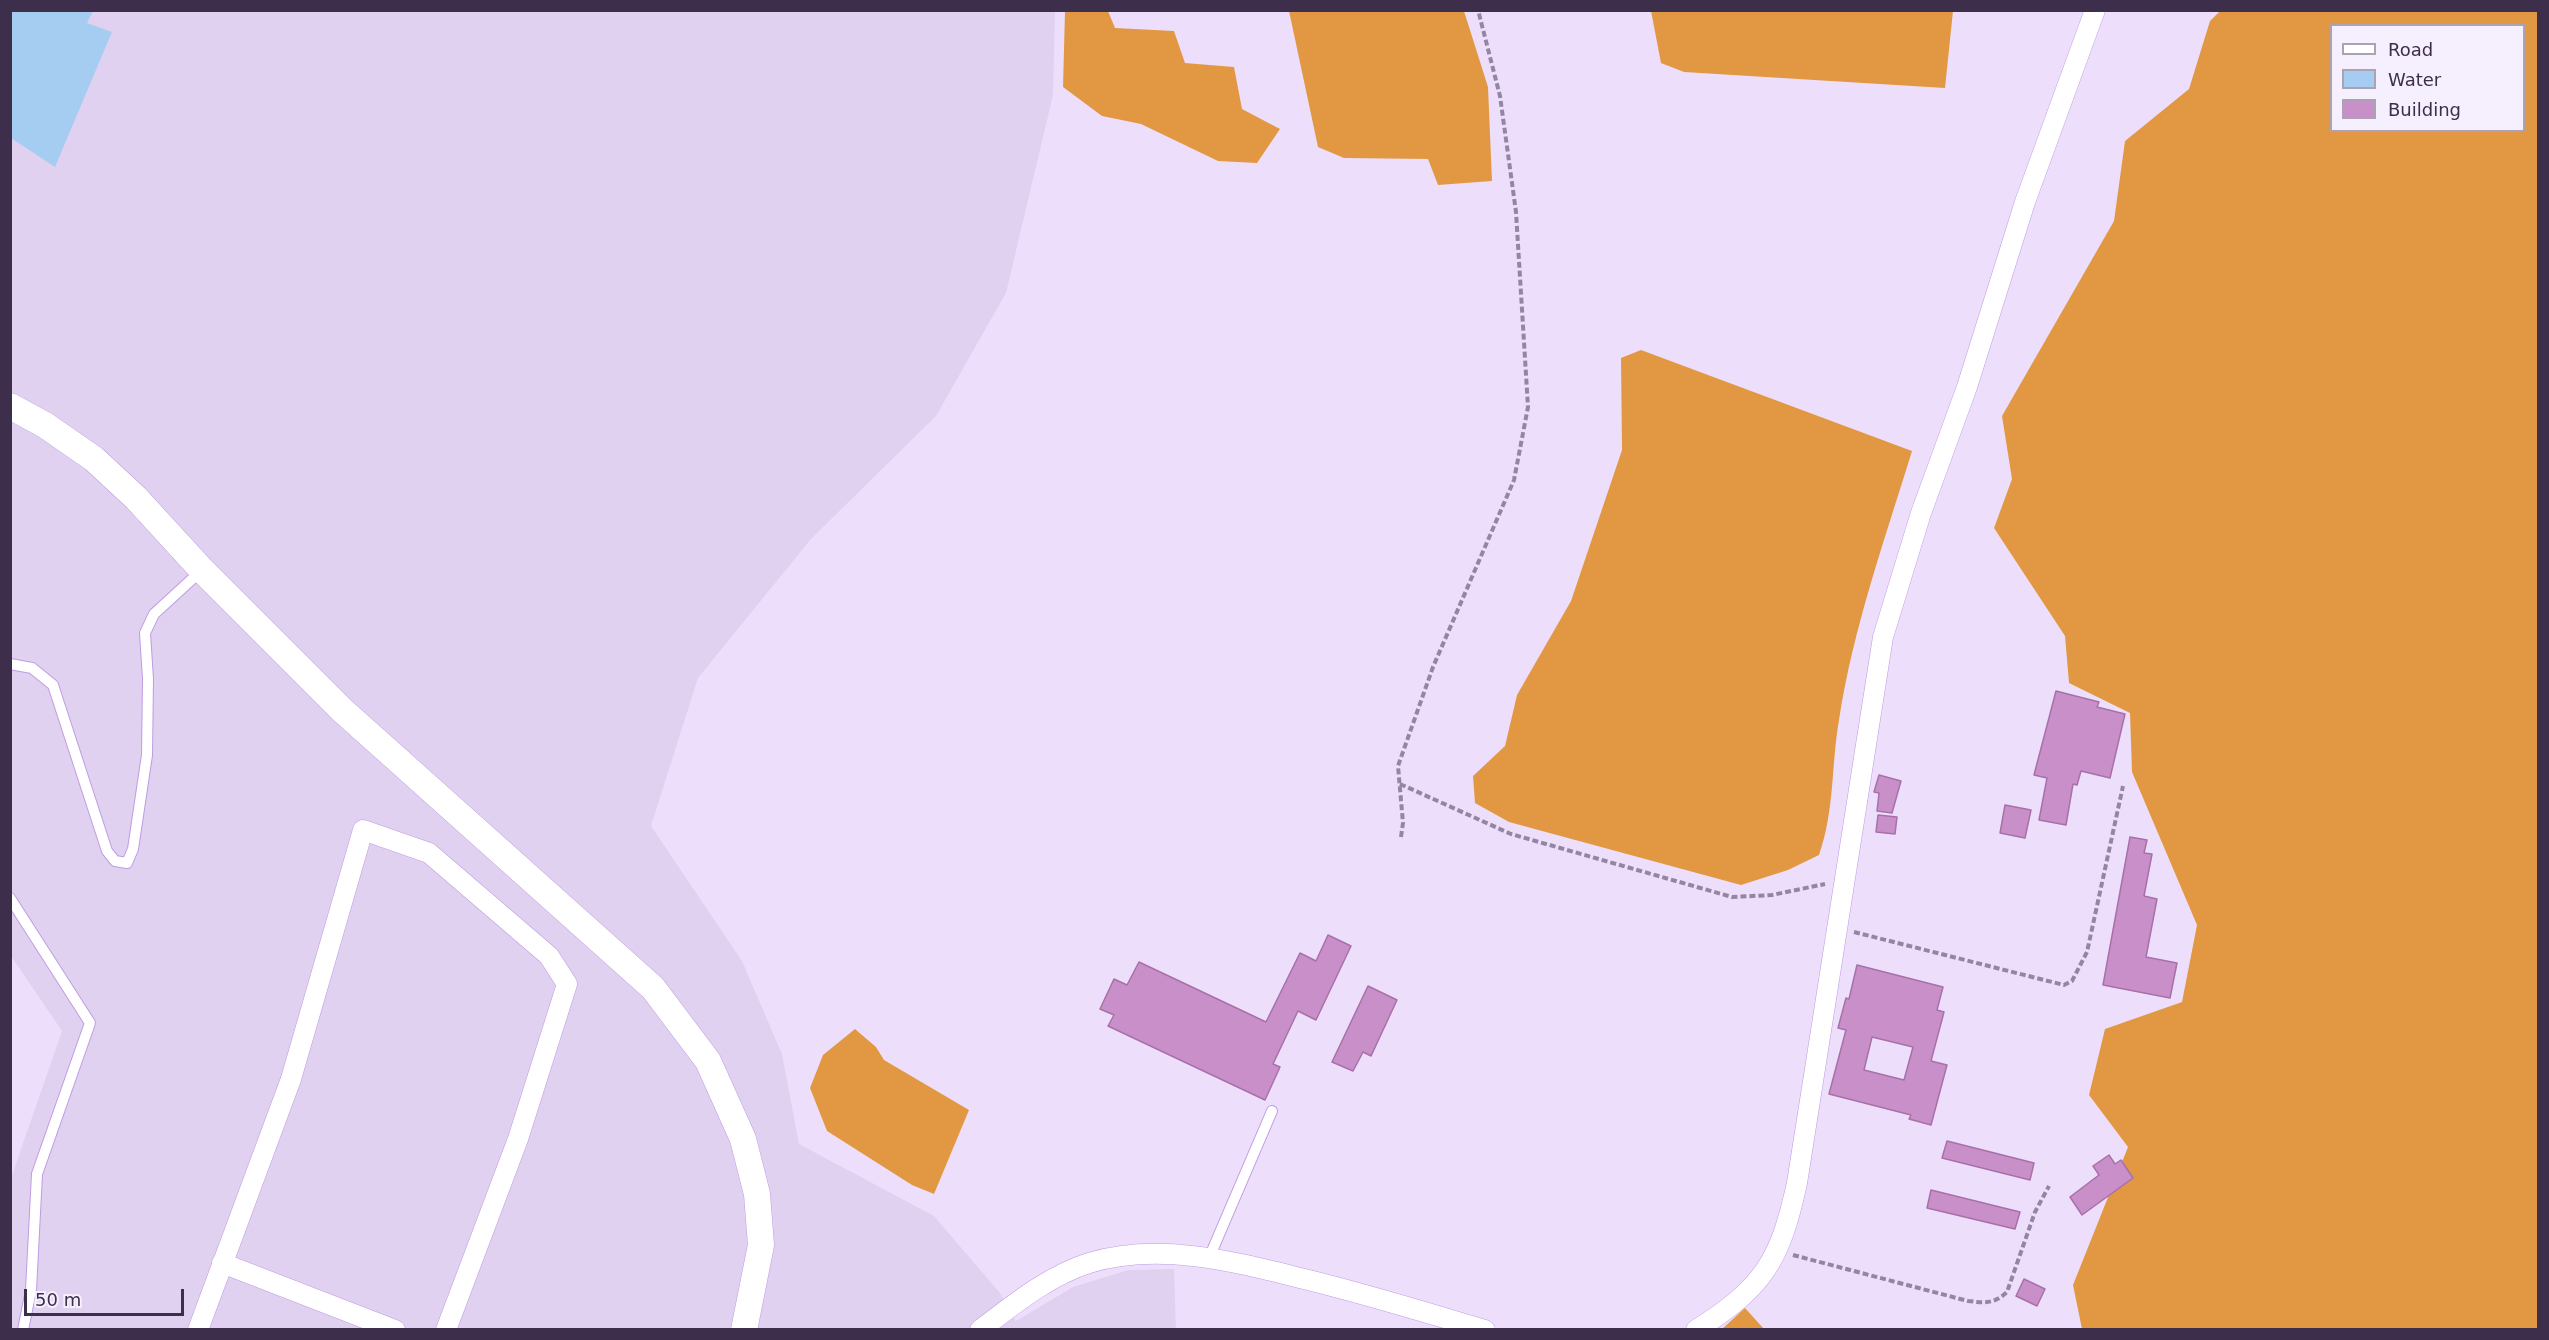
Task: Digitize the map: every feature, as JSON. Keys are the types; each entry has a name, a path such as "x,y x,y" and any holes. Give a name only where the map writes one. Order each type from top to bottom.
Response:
{"street":[{"path":"1696,1329 1726,1311 1755,1285 1778,1251 1789,1220 1797,1184 1883,637 1900,577 1967,387 2025,202 2095,10"},
{"path":"10,406 45,425 94,459 136,498 202,570 342,710 653,988 708,1061 743,1139 757,1194 762,1245 744,1329"},
{"path":"198,1329 291,1079 363,831 429,853 549,956 567,984 518,1139 446,1329"},
{"path":"980,1329 1037,1287 1088,1263 1128,1256 1177,1254 1233,1262 1352,1291 1485,1329"},
{"path":"222,1263 395,1329"}],"lane":[{"path":"10,664 32,668 53,685 107,851 115,861 127,862 133,849 147,755 148,679 145,633 154,614 202,570"},
{"path":"10,898 90,1023 37,1174 31,1290 23,1329"},
{"path":"1209,1258 1272,1111"}],"path":[{"path":"1401,837 1403,823 1398,766 1432,667 1514,480 1528,407 1516,212 1500,96 1478,10"},
{"path":"1400,784 1511,834 1732,897 1772,895 1844,880"},
{"path":"1836,928 2064,985 2072,981 2087,952 2123,786"},
{"path":"1778,1251 1968,1301 1987,1303 1998,1300 2007,1292 2035,1212 2049,1186"}],"shaded area":[{"path":"10,11 1055,11 1053,95 1006,293 936,416 811,539 698,678 651,826 742,961 782,1054 799,1144 934,1216 1000,1293 1016,1321 1073,1287 1128,1270 1174,1269 1176,1329 11,1329 11,1178 62,1031 11,956"},
{"path":"1065,11 1108,11 1115,28 1174,31 1185,63 1234,67 1242,109 1280,129 1257,163 1218,161 1141,124 1102,116 1063,87"},
{"path":"1289,11 1464,11 1488,87 1492,181 1438,185 1428,159 1344,158 1318,147"},
{"path":"1651,11 1953,11 1945,88 1684,72 1661,63"},
{"path":"2220,11 2538,11 2538,1329 2082,1329 2073,1285 2128,1147 2089,1095 2105,1029 2182,1002 2197,925 2132,772 2130,713 2069,683 2065,636 1994,528 2012,479 2002,416 2114,221 2125,141 2189,89 2210,21"},
{"path":"1641,350 1912,451 1861,618 1845,686 1836,737 1828,821 1819,855 1788,870 1741,885 1509,822 1475,803 1473,776 1505,746 1517,695 1571,601 1622,450 1621,358"},
{"path":"855,1029 876,1047 884,1060 969,1110 934,1194 912,1185 827,1131 810,1088 823,1055"},
{"path":"1745,1308 1764,1329 1722,1329"}],"water":[{"path":"10,11 93,11 87,23 112,32 55,167 11,138"}],"building":[{"path":"2056,691 2099,702 2097,707 2125,714 2110,778 2081,771 2077,785 2073,784 2066,825 2039,820 2047,778 2034,775"},
{"path":"1879,775 1901,781 1892,813 1877,811 1879,793 1874,792"},
{"path":"2005,805 2031,810 2025,838 2000,833"},
{"path":"1878,815 1897,817 1895,834 1876,832"},
{"path":"2130,837 2147,840 2144,853 2152,854 2144,896 2157,899 2146,957 2177,963 2170,998 2103,985"},
{"path":"1328,935 1351,946 1316,1020 1298,1011 1273,1064 1280,1067 1265,1100 1108,1026 1114,1015 1100,1009 1114,979 1127,985 1139,962 1266,1022 1300,953 1316,961"},
{"path":"1857,965 1943,987 1937,1010 1944,1012 1931,1061 1947,1065 1931,1125 1909,1119 1911,1115 1829,1094 1846,1030 1838,1028 1846,998 1849,999","holes":["1872,1037 1913,1047 1904,1080 1864,1070"]},
{"path":"1368,986 1397,1000 1371,1056 1363,1052 1353,1071 1332,1062"},
{"path":"1947,1141 2034,1163 2030,1180 1942,1158"},
{"path":"2109,1155 2115,1164 2121,1160 2133,1178 2082,1215 2070,1197 2099,1175 2093,1166"},
{"path":"1931,1190 2020,1212 2015,1229 1927,1208"},
{"path":"2024,1279 2045,1289 2037,1306 2016,1296"}]}
